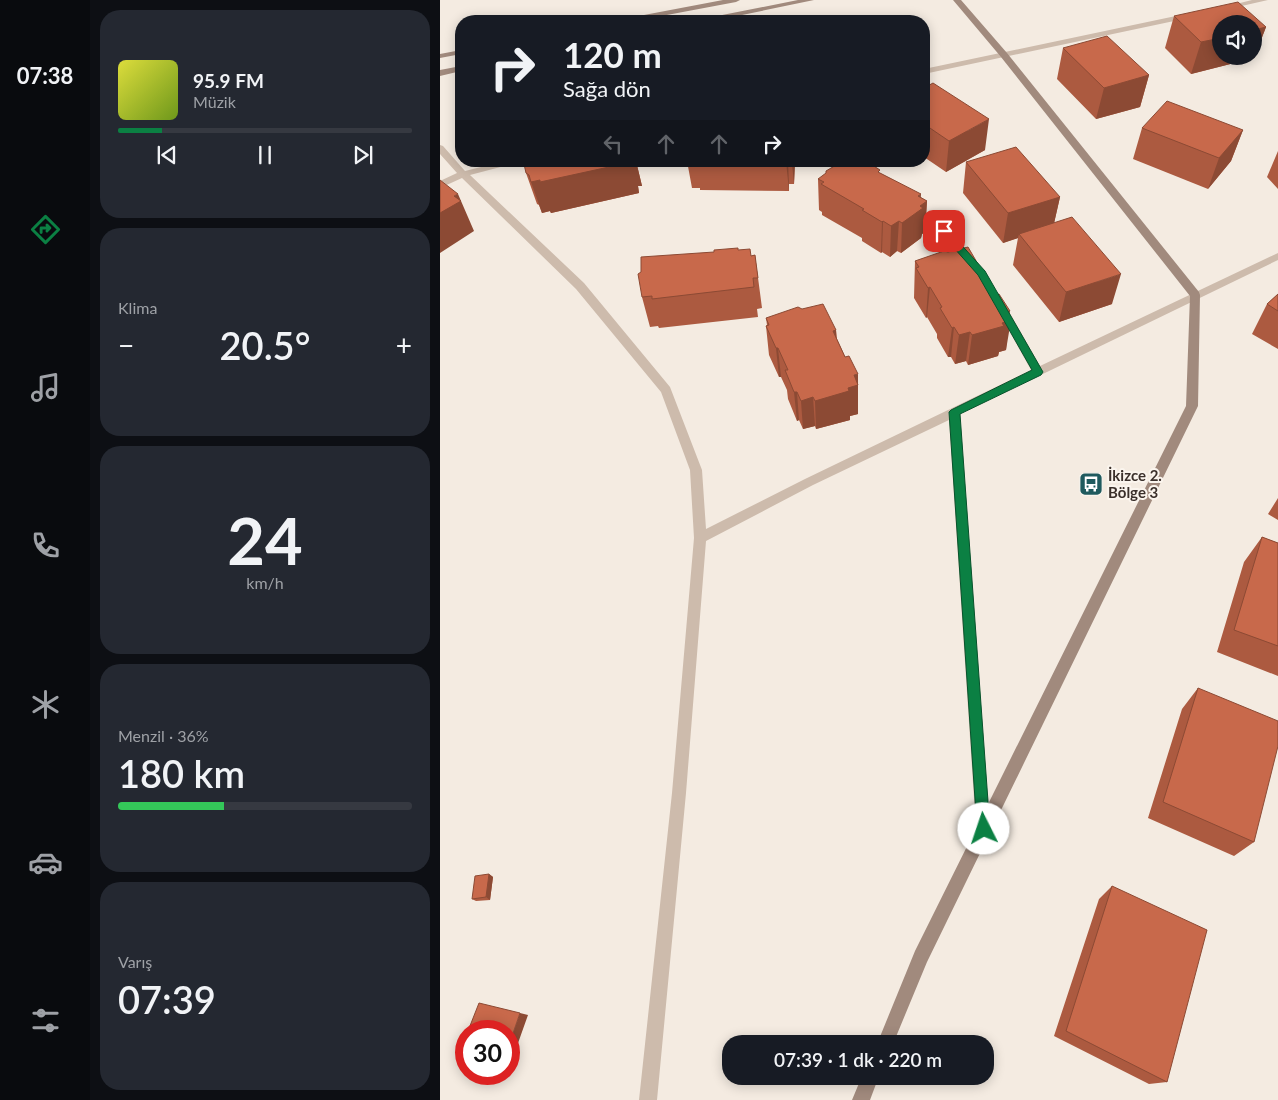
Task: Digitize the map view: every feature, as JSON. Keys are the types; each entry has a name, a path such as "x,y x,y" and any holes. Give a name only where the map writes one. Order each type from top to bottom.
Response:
{"street":[{"path":"655,15 736,0"},
{"path":"733,15 810,0"},
{"path":"889,1035 921,957 1192,406 1195,295 1004,55 957,0"},
{"path":"1215,10 1264,0"},
{"path":"930,71 1195,14"},
{"path":"440,56 455,53"},
{"path":"440,73 455,70"},
{"path":"440,148 455,165"},
{"path":"457,167 580,286 666,390 696,470 700,538 679,793 648,1100"},
{"path":"440,185 463,174 493,167"},
{"path":"836,167 856,175"},
{"path":"905,201 944,231 975,266"},
{"path":"700,538 808,482 1278,256"},
{"path":"999,304 1038,372"},
{"path":"954,412 984,829"},
{"path":"861,1100 867,1085"}],"building":[{"path":"1238,2 1253,15 1212,15 1212,40 1201,42 1174,16"},
{"path":"1107,36 1149,75 1104,88 1063,48"},
{"path":"933,83 989,119 949,141 930,128 930,85"},
{"path":"1167,101 1243,130 1219,158 1142,128"},
{"path":"1016,147 1060,197 1008,213 966,162"},
{"path":"525,167 609,167 540,182 540,180 531,182 529,175 526,173"},
{"path":"833,167 875,167 880,170 878,172 921,194 918,196 927,201 920,206 923,208 902,223 899,221 891,226 821,184 824,182 818,179"},
{"path":"440,180 458,194 454,196 461,201 440,213"},
{"path":"1072,217 1121,274 1066,292 1019,234"},
{"path":"968,247 996,295 999,294 1010,311 1006,312 1011,320 1002,323 1004,326 972,335 970,332 959,335 954,327 952,328 930,287 928,288 916,268 919,267 915,261 944,251 948,252"},
{"path":"738,248 738,250 750,249 751,256 755,255 758,278 753,278 754,287 652,299 652,296 642,297 638,274 641,272 641,257 714,252 714,250"},
{"path":"1278,294 1278,311 1267,304"},
{"path":"823,304 836,330 833,331 845,357 849,356 858,374 854,375 858,385 848,388 849,391 815,401 813,397 801,401 797,392 794,392 785,370 788,370 766,326 769,325 766,318 798,307 802,309"},
{"path":"1262,537 1278,543 1278,646 1234,630"},
{"path":"1198,688 1278,721 1278,746 1254,842 1163,802"},
{"path":"489,874 486,897 472,899 475,876"},
{"path":"1112,886 1207,930 1167,1082 1066,1031"},
{"path":"479,1003 520,1013 518,1020 472,1020"}],"place":[{"name":"İkizce 2. Bölge 3","path":"1091,484"}],"route":[{"path":"944,231 982,273 1038,372 954,412 984,829"}]}
